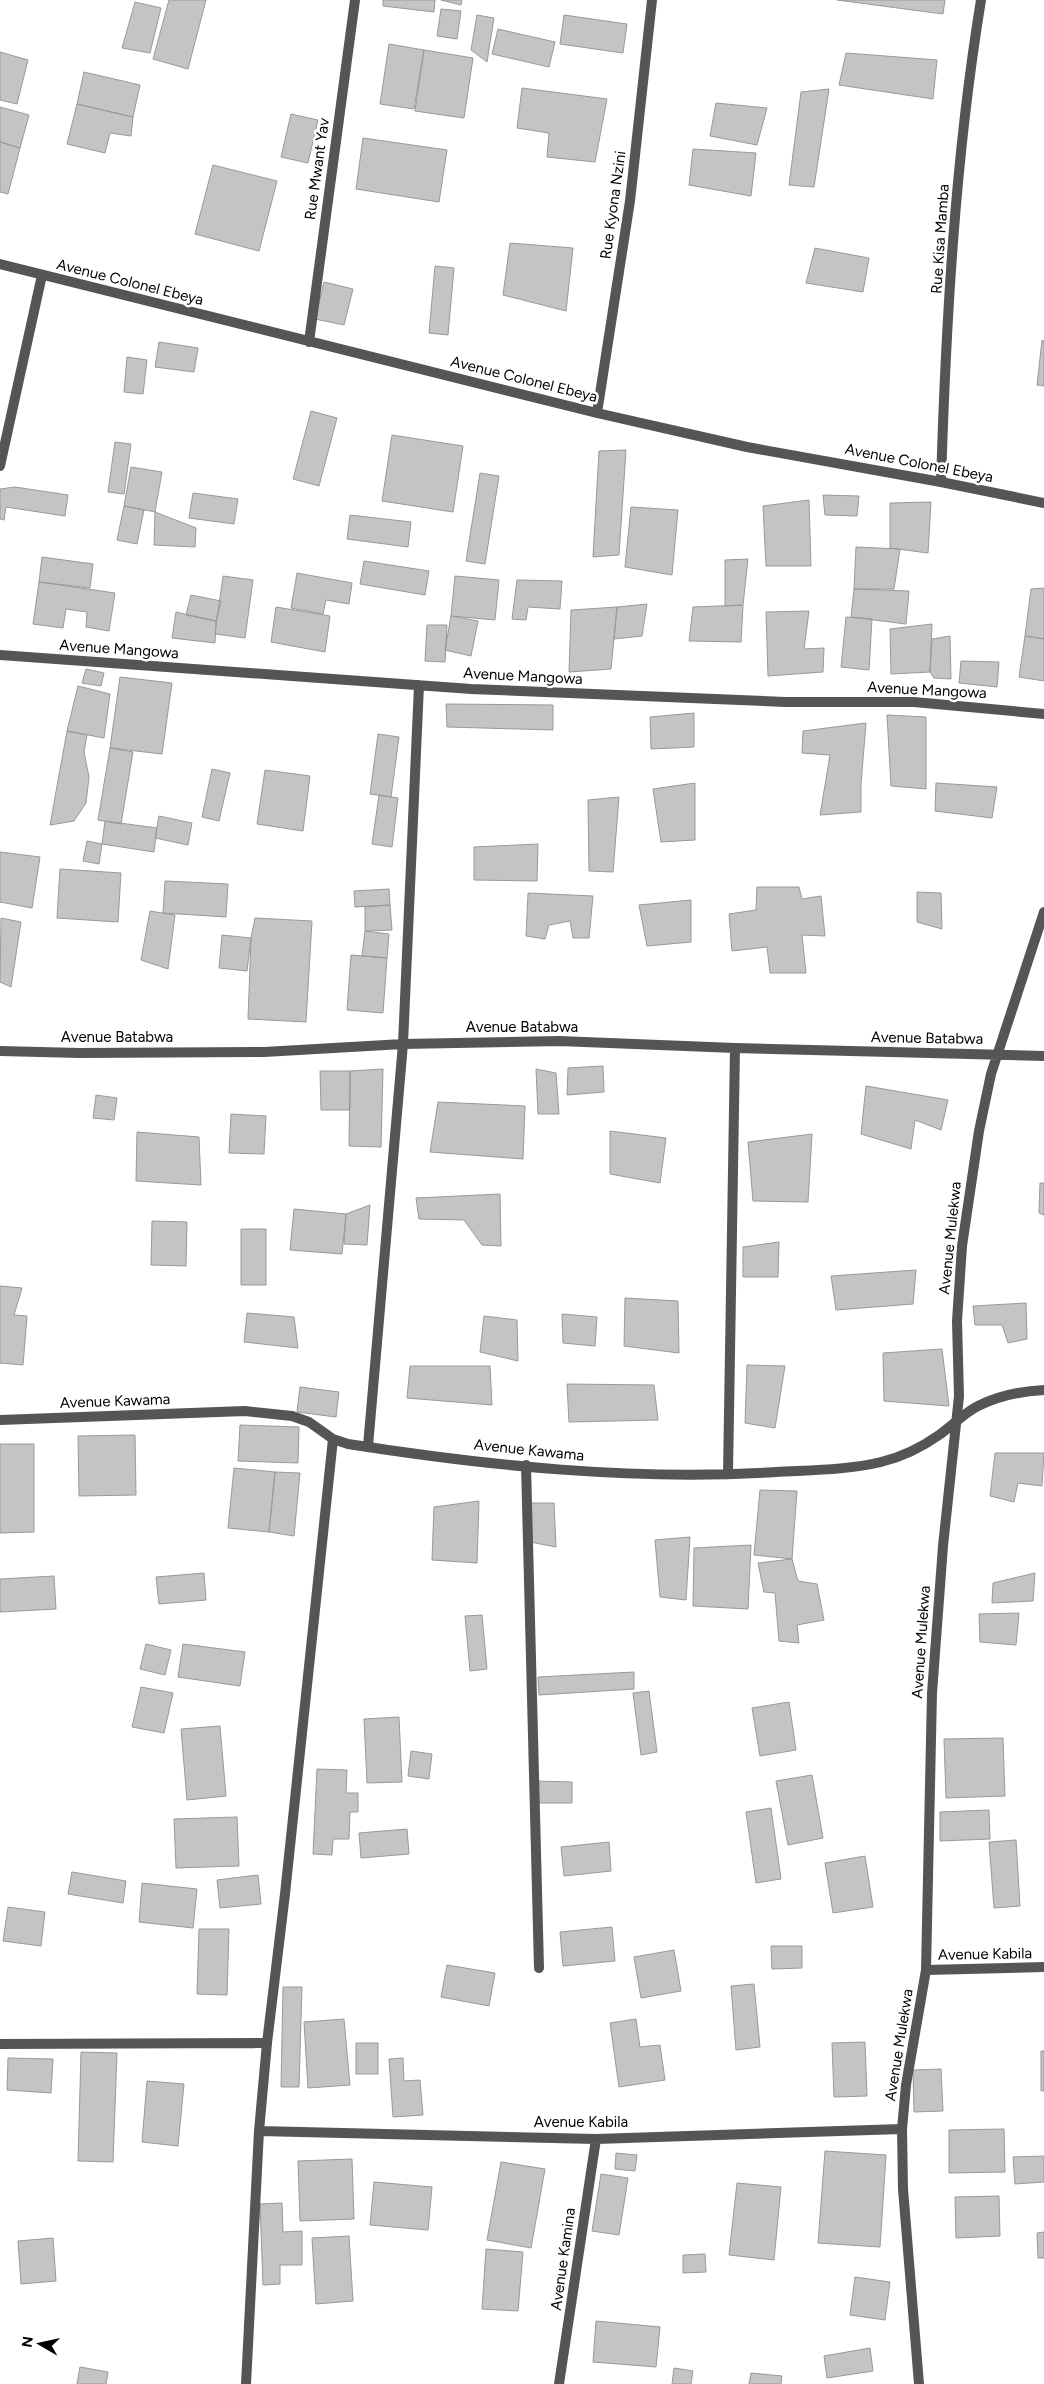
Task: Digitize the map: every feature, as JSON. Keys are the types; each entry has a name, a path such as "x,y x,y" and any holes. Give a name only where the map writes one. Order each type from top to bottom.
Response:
{"street":[{"name":"Rue Mwant Yav","path":"309,342 355,0"},
{"name":"Rue Kyona Nzini","path":"597,413 630,201 652,0"},
{"name":"Rue Kisa Mamba","path":"941,482 944,388 959,184 971,61 981,0"},
{"name":"Avenue Colonel Ebeya","path":"0,264 597,413 747,447 941,482 1044,503"},
{"path":"0,466 42,275"},
{"name":"Avenue Mangowa","path":"0,655 419,685 670,699 786,702 914,702 1044,714"},
{"path":"368,1446 403,1044 419,685"},
{"name":"Avenue Mulekwa","path":"920,2384 903,2189 902,2128 906,2085 926,1970 932,1693 959,1379 957,1312 962,1246 979,1131 997,1054 1044,912"},
{"name":"Avenue Batabwa","path":"0,1051 80,1053 264,1052 403,1044 560,1041 735,1048 1044,1056"},
{"path":"728,1474 735,1048"},
{"name":"Avenue Kawama","path":"0,1420 245,1410 292,1416 309,1422 333,1439 368,1446 526,1465 647,1475 728,1474 827,1469 880,1462 911,1452 939,1436 978,1406 1028,1391 1044,1390"},
{"path":"246,2384 259,2131 267,2043 285,1894 333,1439"},
{"path":"526,1465 539,1968"},
{"name":"Avenue Kabila","path":"926,1970 1044,1967"},
{"path":"0,2044 267,2043"},
{"name":"Avenue Kabila","path":"259,2131 596,2139 902,2128"},
{"name":"Avenue Kamina","path":"559,2384 596,2139"}],"building":[{"path":"169,0 206,0 188,69 153,59"},
{"path":"383,0 435,0 434,12 383,6"},
{"path":"441,0 462,0 461,5"},
{"path":"837,0 945,0 943,14"},
{"path":"135,2 161,8 150,53 122,48"},
{"path":"441,9 461,11 457,39 437,36"},
{"path":"477,15 494,18 487,62 471,50"},
{"path":"564,15 627,24 623,53 560,44"},
{"path":"498,29 555,42 549,67 492,54"},
{"path":"389,44 424,50 414,109 380,104"},
{"path":"424,50 473,58 464,118 415,111"},
{"path":"0,52 28,60 17,104 0,100"},
{"path":"846,53 937,60 933,99 839,85"},
{"path":"84,72 140,85 133,117 77,104"},
{"path":"522,88 607,99 595,162 547,157 549,133 517,128"},
{"path":"829,89 814,187 789,185 801,92"},
{"path":"716,103 767,108 757,145 710,136"},
{"path":"77,104 133,117 131,136 110,133 105,153 67,144"},
{"path":"0,107 29,115 20,148 0,142"},
{"path":"291,114 318,120 308,163 281,157"},
{"path":"363,138 447,150 439,202 356,189"},
{"path":"0,142 20,148 8,194 0,192"},
{"path":"693,149 756,153 751,196 689,185"},
{"path":"213,165 277,181 259,251 195,234"},
{"path":"510,243 573,248 566,311 503,295"},
{"path":"815,248 869,258 863,292 806,283"},
{"path":"435,266 454,268 448,335 429,333"},
{"path":"324,282 353,289 344,325 315,319"},
{"path":"1042,340 1044,341 1044,386 1037,385"},
{"path":"159,342 198,348 194,372 155,367"},
{"path":"127,357 147,360 143,394 124,392"},
{"path":"311,411 337,418 319,486 293,479"},
{"path":"392,435 463,446 453,512 382,501"},
{"path":"115,442 131,444 124,494 108,492"},
{"path":"626,450 619,555 593,557 599,451"},
{"path":"131,467 162,472 155,512 124,506"},
{"path":"480,473 499,476 485,564 466,561"},
{"path":"15,487 68,495 65,516 6,507 4,520 0,519 0,489"},
{"path":"193,493 238,499 234,524 189,518"},
{"path":"823,495 859,496 857,516 825,515"},
{"path":"809,500 811,566 766,566 763,506"},
{"path":"931,502 928,553 890,548 890,503"},
{"path":"124,506 144,510 137,544 117,540"},
{"path":"631,507 678,510 672,575 625,567"},
{"path":"155,512 196,528 195,547 154,545"},
{"path":"350,515 411,522 408,547 347,539"},
{"path":"856,547 900,549 894,589 854,589"},
{"path":"42,557 93,564 90,588 39,582"},
{"path":"748,559 743,605 725,606 725,560"},
{"path":"364,561 429,571 425,595 360,584"},
{"path":"297,573 352,583 349,604 326,600 323,614 291,608"},
{"path":"223,576 253,580 245,638 215,634"},
{"path":"455,576 499,580 495,620 451,616"},
{"path":"517,580 562,581 560,609 528,607 526,620 512,619"},
{"path":"39,582 115,593 109,631 86,627 87,612 66,609 63,628 33,624"},
{"path":"1044,588 1044,639 1025,636 1031,589"},
{"path":"854,589 909,591 906,624 851,617"},
{"path":"191,595 221,601 216,621 186,615"},
{"path":"647,604 642,636 614,639 617,607"},
{"path":"743,605 741,642 689,641 693,607"},
{"path":"276,607 330,616 325,652 271,642"},
{"path":"617,607 611,669 569,672 571,610"},
{"path":"809,611 804,649 824,648 823,672 768,676 766,612"},
{"path":"176,612 216,621 215,643 172,638"},
{"path":"451,616 478,621 471,656 445,650"},
{"path":"846,617 872,619 869,670 841,667"},
{"path":"932,624 930,672 891,674 890,629"},
{"path":"427,625 447,625 445,662 425,661"},
{"path":"950,636 951,679 934,678 930,672 932,639"},
{"path":"1025,636 1044,639 1044,681 1019,677"},
{"path":"961,661 999,662 997,687 959,683"},
{"path":"86,669 104,673 101,686 82,683"},
{"path":"120,677 172,683 162,754 110,748"},
{"path":"78,686 110,694 104,738 67,731"},
{"path":"446,704 553,705 553,730 447,727"},
{"path":"694,713 694,747 651,749 650,717"},
{"path":"887,715 926,717 926,789 891,786"},
{"path":"866,723 861,784 861,812 820,815 830,755 802,753 803,731"},
{"path":"67,731 87,735 84,752 89,777 86,803 74,821 50,825"},
{"path":"378,734 399,737 391,797 370,794"},
{"path":"110,748 133,752 121,824 98,820"},
{"path":"212,769 230,773 219,821 202,817"},
{"path":"265,770 310,776 303,831 257,824"},
{"path":"695,783 695,840 661,842 653,789"},
{"path":"936,783 997,787 992,818 935,811"},
{"path":"379,795 398,798 392,847 372,844"},
{"path":"619,797 613,872 589,871 588,800"},
{"path":"159,816 192,823 188,845 155,838"},
{"path":"105,821 157,828 154,852 102,844"},
{"path":"87,841 102,844 99,864 83,861"},
{"path":"538,844 537,881 474,880 474,847"},
{"path":"0,852 40,857 32,908 0,902"},
{"path":"60,869 121,873 118,922 57,918"},
{"path":"165,881 228,884 226,917 163,913"},
{"path":"757,887 799,887 802,899 821,896 825,936 802,935 806,973 770,973 767,947 732,951 729,914 756,910"},
{"path":"389,889 390,905 355,907 354,891"},
{"path":"917,892 941,893 942,929 917,922"},
{"path":"528,893 593,896 589,938 573,938 570,921 549,925 545,939 526,936"},
{"path":"691,900 691,942 647,946 639,905"},
{"path":"390,905 392,930 365,931 365,907"},
{"path":"150,911 175,915 168,969 141,960"},
{"path":"1,918 21,922 11,987 0,982"},
{"path":"255,918 312,921 306,1022 248,1019 251,938"},
{"path":"365,931 389,934 387,958 362,956"},
{"path":"222,935 251,938 247,971 219,968"},
{"path":"351,955 387,958 383,1013 347,1010"},
{"path":"603,1066 604,1092 567,1095 568,1068"},
{"path":"383,1069 381,1147 349,1146 350,1071"},
{"path":"536,1069 556,1073 559,1114 538,1114"},
{"path":"320,1071 350,1071 350,1110 321,1110"},
{"path":"866,1086 948,1100 941,1130 915,1120 911,1149 861,1134"},
{"path":"96,1095 117,1098 114,1120 93,1118"},
{"path":"438,1102 525,1106 523,1159 430,1152"},
{"path":"231,1114 266,1116 264,1154 229,1153"},
{"path":"610,1131 666,1138 660,1183 610,1174"},
{"path":"137,1132 199,1137 201,1185 136,1181"},
{"path":"812,1134 808,1202 753,1201 748,1142"},
{"path":"1040,1183 1044,1183 1044,1215 1039,1213"},
{"path":"500,1194 501,1246 482,1245 464,1220 419,1219 416,1198"},
{"path":"370,1205 367,1245 344,1244 346,1214"},
{"path":"294,1209 346,1214 342,1254 290,1250"},
{"path":"152,1221 187,1222 186,1266 151,1265"},
{"path":"241,1229 266,1229 266,1285 241,1285"},
{"path":"779,1242 778,1277 743,1277 743,1247"},
{"path":"916,1270 913,1304 836,1310 831,1276"},
{"path":"0,1286 22,1288 14,1315 27,1316 23,1365 0,1363"},
{"path":"625,1298 678,1301 679,1353 624,1346"},
{"path":"1026,1303 1027,1339 1008,1343 1002,1325 975,1325 973,1306"},
{"path":"247,1313 294,1317 298,1348 244,1342"},
{"path":"562,1314 597,1317 595,1346 563,1343"},
{"path":"484,1316 517,1320 518,1361 480,1352"},
{"path":"942,1349 949,1406 884,1401 883,1353"},
{"path":"747,1365 785,1366 775,1428 745,1423"},
{"path":"410,1366 490,1366 492,1405 407,1398"},
{"path":"567,1384 654,1385 658,1420 569,1422"},
{"path":"300,1387 339,1392 336,1417 297,1412"},
{"path":"240,1425 299,1427 298,1463 238,1461"},
{"path":"135,1435 136,1495 79,1496 78,1436"},
{"path":"0,1444 34,1444 34,1532 0,1533"},
{"path":"995,1453 1044,1453 1042,1486 1018,1483 1014,1502 990,1496"},
{"path":"234,1468 275,1472 269,1532 228,1528"},
{"path":"275,1472 300,1473 294,1536 269,1532"},
{"path":"760,1490 797,1491 792,1559 754,1555"},
{"path":"479,1501 477,1563 432,1560 434,1507"},
{"path":"531,1503 554,1503 556,1547 530,1542"},
{"path":"690,1537 686,1600 660,1597 655,1540"},
{"path":"751,1545 748,1609 693,1606 694,1548"},
{"path":"792,1559 798,1581 817,1584 824,1620 797,1625 799,1643 779,1641 775,1593 764,1592 758,1563"},
{"path":"204,1573 206,1600 159,1604 156,1577"},
{"path":"1035,1573 1033,1601 992,1603 993,1583"},
{"path":"54,1576 56,1609 0,1612 0,1579"},
{"path":"1019,1613 1016,1645 980,1642 979,1614"},
{"path":"482,1615 487,1669 470,1671 465,1616"},
{"path":"146,1644 171,1650 165,1675 140,1669"},
{"path":"183,1644 245,1652 240,1686 178,1677"},
{"path":"634,1672 634,1689 539,1695 538,1677"},
{"path":"141,1687 173,1693 164,1733 132,1727"},
{"path":"649,1691 657,1752 641,1755 633,1693"},
{"path":"789,1702 796,1750 760,1756 752,1708"},
{"path":"399,1717 402,1782 367,1783 364,1719"},
{"path":"220,1726 226,1796 187,1800 181,1729"},
{"path":"1003,1738 1005,1796 946,1798 944,1739"},
{"path":"411,1751 432,1754 429,1779 408,1776"},
{"path":"317,1769 347,1770 346,1793 358,1793 358,1812 350,1812 349,1839 333,1839 332,1855 313,1854"},
{"path":"812,1775 823,1838 788,1845 776,1781"},
{"path":"535,1781 572,1782 572,1803 535,1803"},
{"path":"771,1808 781,1879 756,1883 746,1812"},
{"path":"989,1810 990,1839 940,1841 940,1812"},
{"path":"237,1817 239,1866 176,1868 174,1819"},
{"path":"407,1829 409,1854 361,1858 359,1833"},
{"path":"1016,1840 1020,1906 994,1908 989,1842"},
{"path":"609,1842 611,1871 564,1876 561,1847"},
{"path":"865,1856 873,1907 833,1913 825,1863"},
{"path":"72,1872 126,1881 123,1903 68,1894"},
{"path":"258,1875 261,1904 220,1908 217,1880"},
{"path":"142,1883 197,1889 193,1928 139,1922"},
{"path":"8,1907 45,1912 41,1946 3,1941"},
{"path":"612,1927 615,1961 563,1966 560,1932"},
{"path":"199,1929 229,1929 227,1995 197,1994"},
{"path":"771,1946 802,1946 802,1968 772,1969"},
{"path":"674,1950 681,1991 641,1998 634,1957"},
{"path":"447,1965 495,1973 489,2006 441,1997"},
{"path":"754,1984 760,2047 736,2050 731,1986"},
{"path":"283,1987 302,1987 299,2087 281,2087"},
{"path":"344,2019 350,2085 308,2088 304,2022"},
{"path":"636,2019 640,2047 660,2045 665,2080 619,2087 610,2023"},
{"path":"865,2042 867,2096 834,2097 832,2043"},
{"path":"356,2043 378,2043 378,2074 356,2074"},
{"path":"1041,2051 1044,2051 1044,2091 1041,2091"},
{"path":"81,2052 117,2053 113,2162 78,2161"},
{"path":"8,2058 53,2059 51,2093 7,2090"},
{"path":"403,2058 404,2081 420,2080 423,2115 393,2117 389,2059"},
{"path":"941,2069 943,2111 914,2112 913,2070"},
{"path":"147,2081 184,2084 178,2146 142,2142"},
{"path":"1004,2129 1005,2172 949,2173 949,2130"},
{"path":"825,2151 886,2155 880,2247 818,2243"},
{"path":"616,2153 637,2155 635,2171 615,2169"},
{"path":"1044,2156 1044,2182 1015,2184 1013,2157"},
{"path":"352,2159 354,2219 300,2221 298,2161"},
{"path":"501,2162 545,2169 531,2248 487,2240"},
{"path":"601,2174 628,2178 619,2235 592,2231"},
{"path":"374,2182 432,2187 428,2230 370,2225"},
{"path":"737,2183 781,2187 774,2260 729,2255"},
{"path":"999,2196 1000,2236 956,2238 955,2197"},
{"path":"282,2203 283,2232 302,2231 302,2265 280,2265 280,2284 263,2285 260,2204"},
{"path":"1044,2232 1044,2258 1038,2258 1037,2233"},
{"path":"349,2236 353,2301 316,2304 312,2238"},
{"path":"53,2238 56,2281 21,2284 18,2241"},
{"path":"486,2249 523,2252 518,2311 482,2309"},
{"path":"705,2254 706,2272 683,2273 683,2255"},
{"path":"855,2277 890,2282 885,2320 850,2315"},
{"path":"596,2321 660,2327 656,2367 593,2362"},
{"path":"870,2348 873,2371 827,2378 824,2356"},
{"path":"80,2367 108,2372 106,2384 77,2384"},
{"path":"674,2368 693,2371 691,2384 672,2384"},
{"path":"751,2373 782,2376 781,2384 749,2384"}]}
